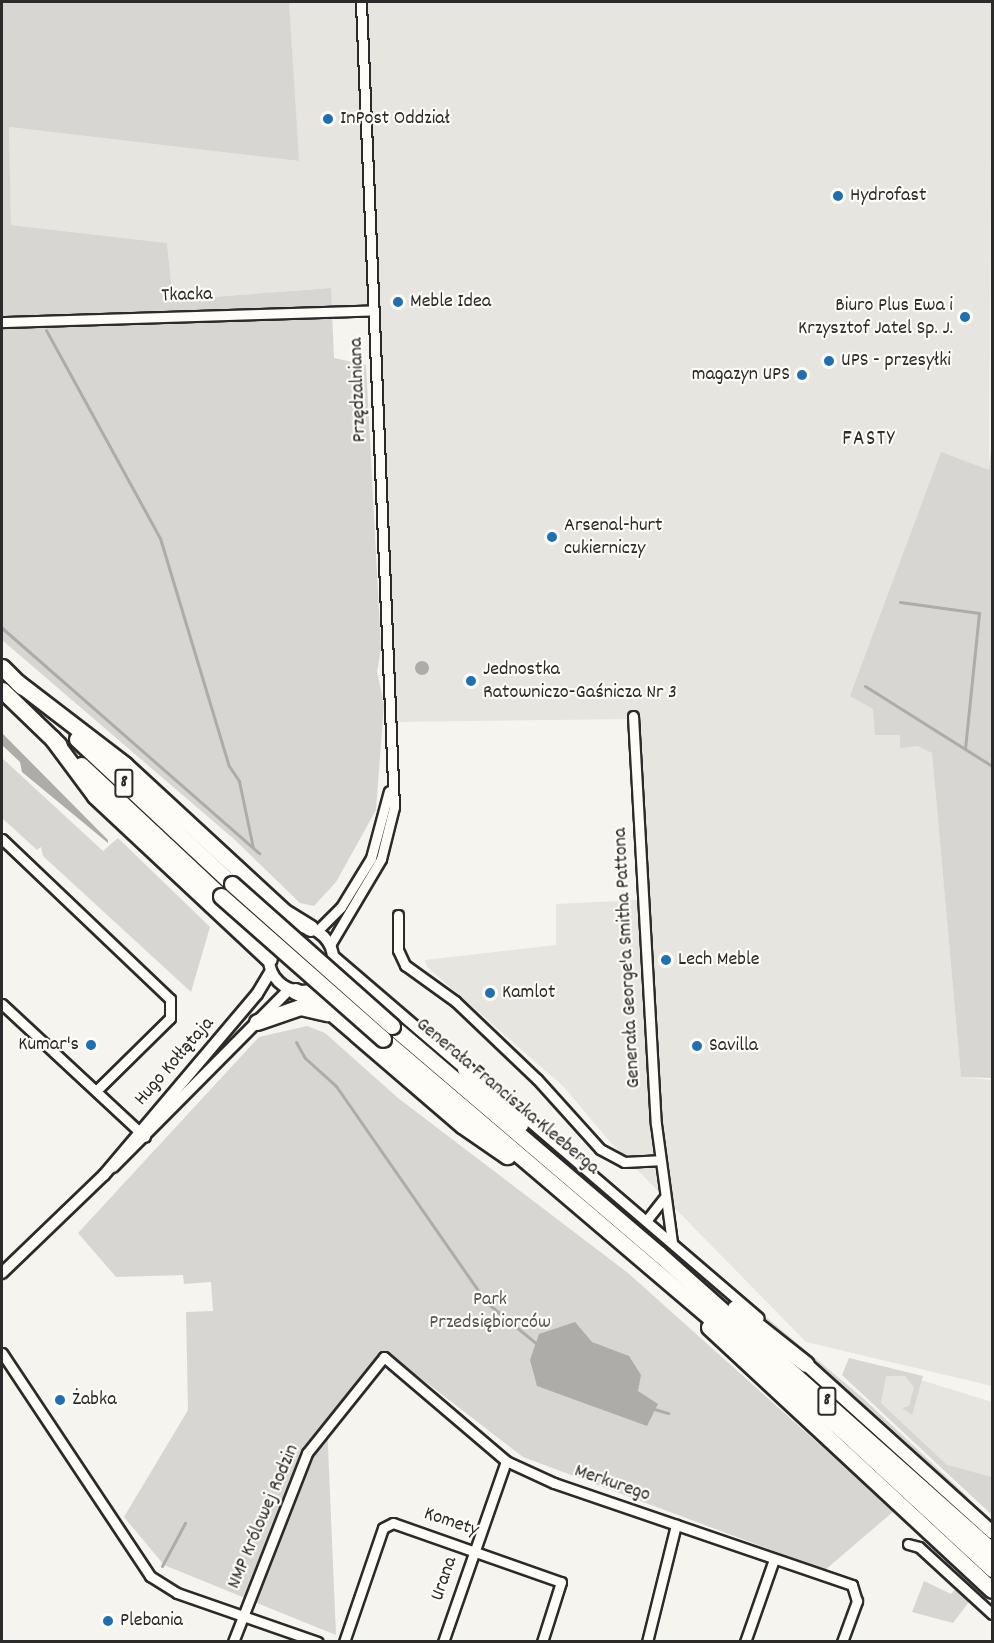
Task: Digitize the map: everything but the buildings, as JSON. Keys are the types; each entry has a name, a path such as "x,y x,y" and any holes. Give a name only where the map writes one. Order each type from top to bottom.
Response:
{"highway":[{"name":"Generała Franciszka Kleeberga","path":"2,667 232,885 392,1026 659,1254 993,1551"},
{"path":"16,682 125,765 283,911 313,930"},
{"name":"Generała Franciszka Kleeberga","path":"2,690 221,896 383,1040 842,1430 993,1569"},
{"path":"51,738 95,796 270,965"},
{"path":"293,990 332,1015 462,1125 544,1187 570,1198"},
{"path":"257,1022 300,1007 332,1015"},
{"path":"465,1069 575,1183"},
{"path":"659,1254 806,1364"},
{"path":"672,1287 730,1351 993,1590"}],"main road":[{"path":"806,1364 993,1532"}],"street":[{"name":"Przędzalniana","path":"331,950 381,859 393,819 361,2"},
{"name":"Tkacka","path":"2,322 374,310"},
{"name":"Generała George'a Smitha Pattona","path":"633,716 659,1160 672,1243"},
{"name":"Przędzalniana","path":"313,930 351,893 371,858 392,777"},
{"path":"2,839 170,999 170,1018 97,1090"},
{"path":"398,915 398,950 405,965 454,1001 530,1072 600,1149 624,1162 659,1160"},
{"path":"331,950 326,980 312,989 293,990 270,965 278,936 293,928 313,930 331,950 465,1069 672,1243 806,1364"},
{"name":"Hugo Kołłątaja","path":"142,1134 257,994 270,965"},
{"name":"Hugo Kołłątaja","path":"2,1273 257,1022 293,990"},
{"path":"2,1004 142,1134"},
{"path":"646,1221 657,1214 663,1197"},
{"path":"2,1353 53,1424 138,1564 177,1593 318,1641"},
{"name":"NMP Królowej Rodzin","path":"233,1641 307,1454 384,1357"},
{"name":"Merkurego","path":"384,1357 506,1461 856,1591 842,1641"},
{"name":"Urana","path":"443,1641 506,1461"},
{"name":"Komety","path":"344,1641 383,1528 393,1522 561,1582 542,1641"},
{"path":"647,1641 676,1525"},
{"path":"908,1544 919,1547 993,1614"},
{"path":"745,1641 774,1559"}],"shaded area":[{"path":"289,2 992,2 989,471 941,453 873,709 932,753 961,1077 992,1080 992,1386 806,1342 612,1144 563,1086 427,967 425,960 556,945 556,904 637,900 629,719 394,722 379,311 331,309 331,288 173,300 167,243 11,225 9,127 298,161"},
{"path":"419,661 425,661 429,668 425,675 419,675 415,671 415,665"},
{"path":"2,733 108,840 108,843 22,772 20,762 2,745"},
{"path":"575,1322 592,1342 629,1356 641,1375 638,1391 658,1404 647,1426 537,1386 530,1360 539,1334"},
{"path":"879,1367 992,1402 992,1495 970,1491 870,1397"}],"green space":[{"path":"2,2 289,2 299,161 9,127 11,225 167,243 173,300 331,288 334,358 366,365 381,648 377,672 384,704 376,810 336,882 314,906 300,903 235,840 2,640"},
{"path":"992,439 992,1078 961,1077 932,753 918,746 900,748 900,735 875,735 873,709 850,696 941,452 989,470"},
{"path":"2,758 103,851 118,838 210,927 191,992 43,856 41,847 37,850 2,818"},
{"name":"Park Przedsiębiorców","path":"307,1026 325,1033 398,1098 628,1273 894,1511 825,1570 523,1457 388,1353 327,1423 336,1635 164,1565 124,1517 188,1410 186,1312 213,1311 211,1282 184,1284 183,1275 116,1277 78,1233 259,1037"},
{"path":"680,1245 864,1399 970,1499 950,1486"},
{"path":"849,1358 923,1376 912,1415 902,1408 909,1406 914,1387 905,1376 886,1376 881,1403 947,1465 992,1477 992,1515 842,1375"},
{"path":"924,1581 951,1594 958,1586 971,1599 953,1623 912,1612"}],"waterway":[{"path":"46,330 160,538 229,766 239,781 253,848"},
{"path":"900,602 979,613 965,748"},
{"path":"2,628 259,853"},
{"path":"865,686 992,766"},
{"path":"296,1042 305,1058 336,1086 486,1302 538,1345"},
{"path":"654,1409 668,1413"},
{"path":"162,1566 185,1523"}],"place":[{"name":"InPost Oddział","path":"328,119"},
{"name":"Hydrofast","path":"838,196"},
{"name":"Meble Idea","path":"398,302"},
{"name":"Biuro Plus Ewa i Krzysztof Jatel Sp. J.","path":"965,317"},
{"name":"UPS - przesyłki","path":"829,361"},
{"name":"magazyn UPS","path":"802,375"},
{"name":"Arsenal-hurt cukierniczy","path":"552,537"},
{"name":"Jednostka Ratowniczo-Gaśnicza Nr 3","path":"471,681"},
{"name":"Lech Meble","path":"666,960"},
{"name":"Kamlot","path":"490,993"},
{"name":"Kumar's","path":"91,1045"},
{"name":"Savilla","path":"697,1046"},
{"name":"Żabka","path":"60,1400"},
{"name":"Plebania","path":"108,1621"}],"district":[{"name":"FASTY","path":"869,440"}]}
